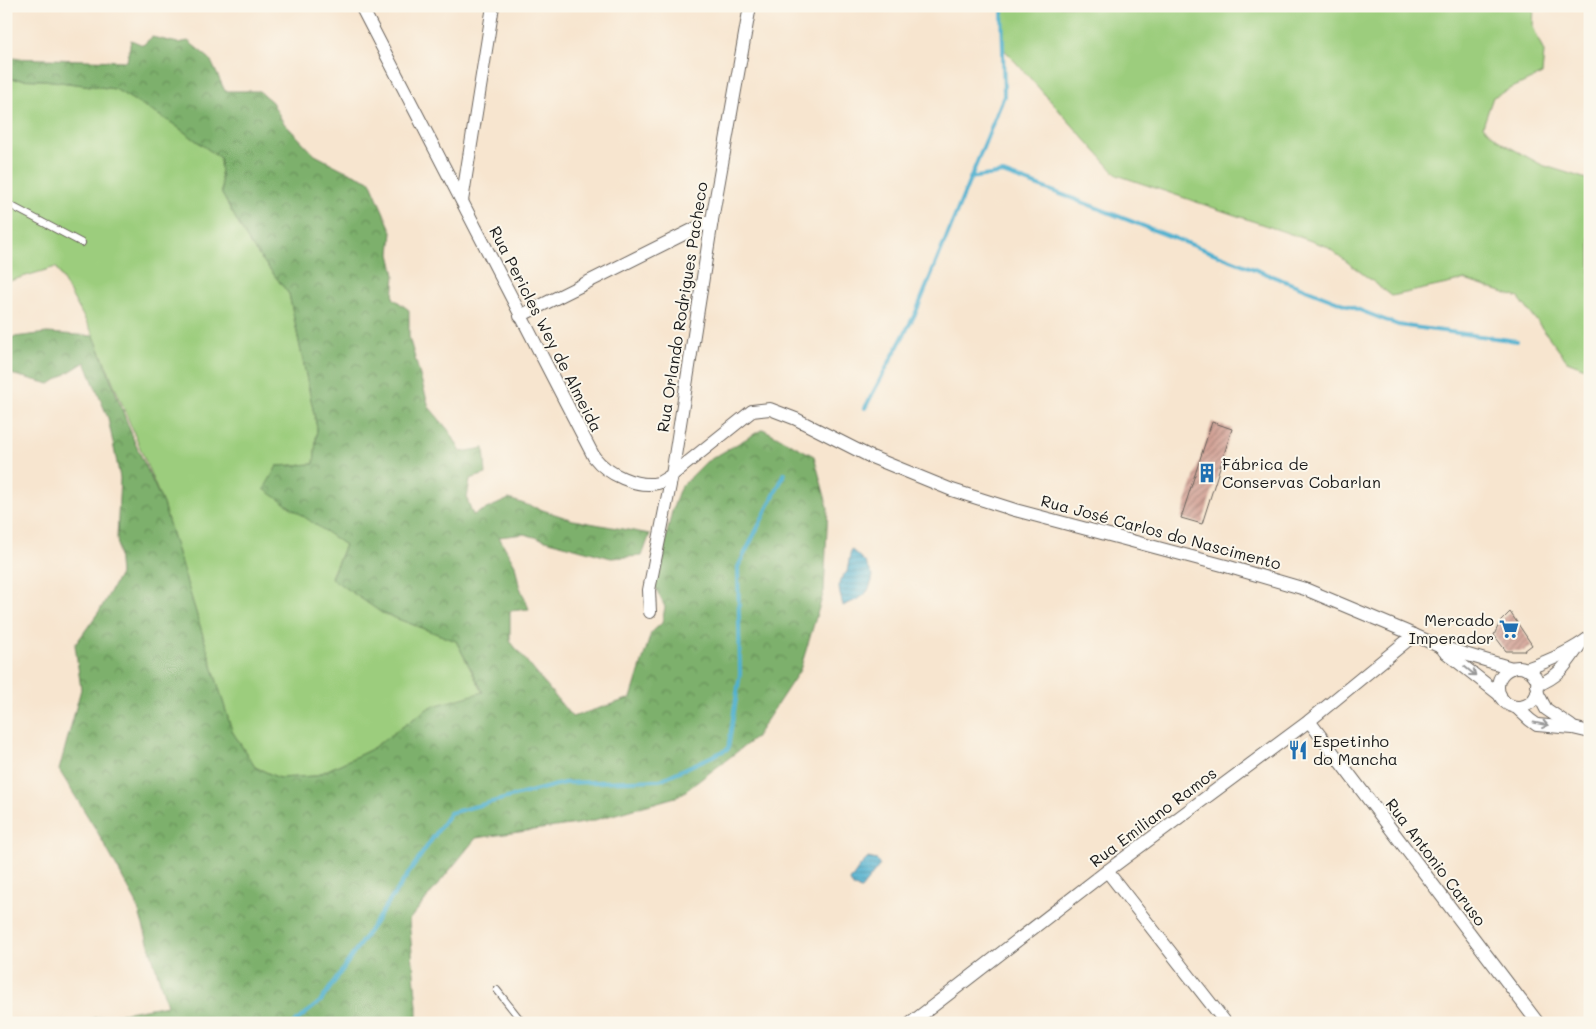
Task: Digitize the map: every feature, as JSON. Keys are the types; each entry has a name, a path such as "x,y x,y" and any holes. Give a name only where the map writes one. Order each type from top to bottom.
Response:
{"street":[{"name":"Rua Pericles Wey de Almeida","path":"361,6 520,316 594,457 601,466 626,480 645,483 658,482 672,475 752,411 770,409 796,419"},
{"path":"462,200 493,6"},
{"name":"Rua Orlando Rodrigues Pacheco","path":"650,612 649,590 672,475 712,220 750,6"},
{"path":"443,165 454,166 461,161 472,138"},
{"path":"520,316 712,220"},
{"name":"Rua José Carlos do Nascimento","path":"796,419 869,456 952,490 1015,510 1305,589 1441,647 1512,668"},
{"name":"Rua Emiliano Ramos","path":"911,1023 1107,871 1309,721 1414,635"},
{"path":"1585,640 1556,676 1537,689 1529,703 1516,707 1509,705 1500,695 1498,689 1501,676 1512,668 1526,669 1545,662 1585,640"},
{"name":"Rua José Carlos do Nascimento","path":"1441,647 1500,695"},
{"path":"1526,669 1535,678 1537,689 1546,709 1573,728"},
{"path":"1516,707 1537,724 1590,732"},
{"name":"Rua Antonio Caruso","path":"1309,721 1538,1023"},
{"path":"1107,871 1226,1023"}],"lane":[{"path":"6,203 82,243"},
{"path":"497,990 523,1023"}],"green space":[{"path":"1002,6 1534,6 1533,27 1544,52 1542,74 1493,97 1483,126 1502,143 1542,165 1590,180 1590,370 1567,361 1519,298 1465,280 1392,296 1326,246 1117,175 1003,48"},
{"path":"152,37 178,43 188,41 210,59 225,91 259,91 272,102 283,122 315,155 370,181 392,232 390,254 395,275 393,298 409,310 409,337 429,407 450,432 461,452 484,448 486,474 470,479 467,499 473,515 509,499 573,520 650,534 642,556 611,558 524,534 499,537 515,565 519,585 529,609 510,611 510,641 572,717 631,698 651,633 662,623 665,607 655,587 672,511 681,487 706,462 763,429 814,456 828,508 824,591 800,670 755,738 679,796 584,823 476,838 409,920 417,1023 85,1023 95,1018 167,1005 136,902 98,833 59,770 81,689 75,645 100,610 120,574 117,537 120,478 108,418 85,362 50,384 7,373 6,338 47,333 94,336 135,443 163,504 232,731 255,767 279,778 315,776 370,750 430,707 483,692 456,641 382,613 331,578 345,545 264,489 277,466 314,464 317,428 289,294 250,244 222,194 220,158 172,123 115,89 44,80 6,79 6,58 127,61 131,40 143,45"},
{"path":"6,79 44,80 115,89 172,123 220,158 222,194 250,244 289,294 317,428 314,464 277,466 311,520 345,545 331,577 382,613 456,641 483,693 430,707 370,750 315,776 279,778 255,767 232,731 163,504 94,336 56,267 6,282"}],"water":[{"path":"851,549 865,562 873,576 869,588 863,596 843,606 839,583 847,572"},
{"path":"868,858 877,860 880,865 861,889 853,887 850,881"}],"building":[{"name":"Fábrica de Conservas Cobarlan","path":"1212,422 1232,429 1202,524 1181,518"},
{"name":"Mercado Imperador","path":"1510,612 1532,645 1524,651 1506,651 1494,635 1500,622"}],"waterway":[{"path":"865,408 916,312 1004,96 1002,6"},
{"path":"970,178 1003,173 1398,325 1517,341"},
{"path":"294,1023 321,1001 450,813 564,783 660,780 728,749 740,674 738,567 785,473"}],"place":[{"name":"Fábrica de Conservas Cobarlan","path":"1207,473"},
{"name":"Mercado Imperador","path":"1509,629"},
{"name":"Espetinho do Mancha","path":"1298,750"}]}
